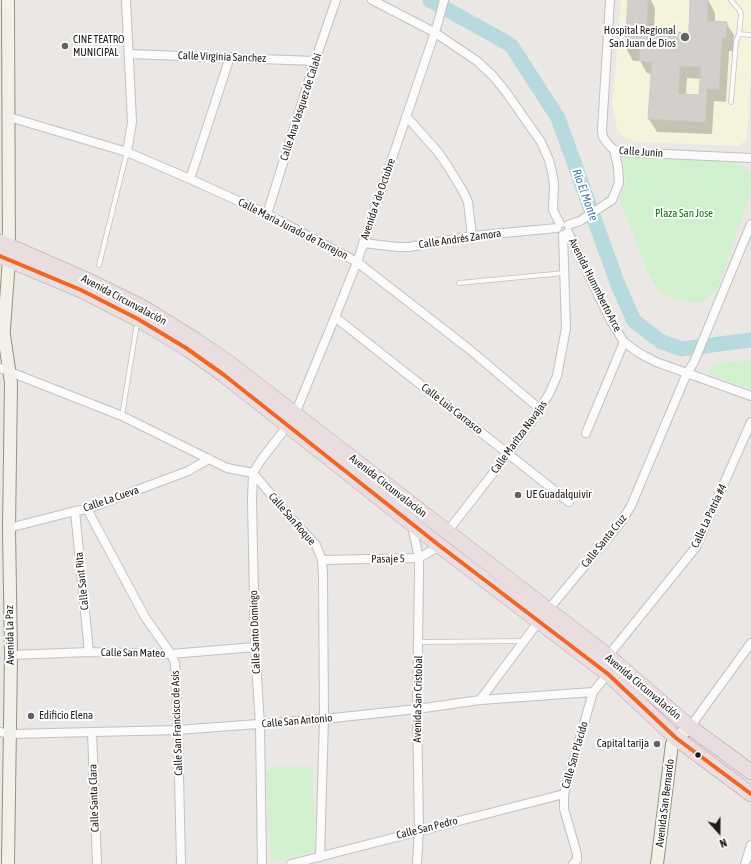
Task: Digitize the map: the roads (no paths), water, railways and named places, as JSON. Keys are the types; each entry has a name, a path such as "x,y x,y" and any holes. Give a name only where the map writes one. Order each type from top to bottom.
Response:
{"highway":[{"name":"Avenida Circunvalación","path":"4,251 138,319 186,348 224,375 292,419 447,532 544,615 676,738 751,794"},
{"name":"Avenida Circunvalación","path":"4,251 87,280 144,308 200,343 229,364 440,546 608,656 690,727 751,772"}],"street":[{"name":"Avenida La Paz","path":"8,0 9,117 4,251 5,370 11,383 9,528 11,655 5,733 8,864"},
{"path":"126,0 132,122 127,152"},
{"name":"Calle Ana Vasquez de Calabi","path":"267,214 315,61 336,0"},
{"name":"Avenida Hummberto Arce","path":"372,0 435,29 477,61 493,76 506,92 541,142 549,160 552,172 553,210 611,321 624,342 639,353 656,362 751,396"},
{"name":"Avenida 4 de Octubre","path":"292,419 357,262 444,0"},
{"name":"Calle Junin","path":"610,0 602,130 603,137 607,144 614,150 622,152 751,158"},
{"name":"Calle Virginia Sanchez","path":"129,54 315,61"},
{"path":"190,179 230,57"},
{"path":"406,116 438,152 464,193 468,202 472,236"},
{"name":"Calle Maria Jurado de Torrejon","path":"9,117 127,152 267,214 357,262 468,349 540,409"},
{"name":"Calle Andrés Zamora","path":"363,243 409,247 472,236 563,229 580,221 612,200 619,183 618,167 614,150"},
{"name":"Calle Santa Cruz","path":"480,700 544,615 621,522 632,506 751,224"},
{"name":"Calle Maritza Navajas","path":"447,532 508,454 540,409 558,376 566,328 563,229"},
{"name":"Calle Luis Carrasco","path":"335,317 569,502"},
{"name":"Avenida La Paz","path":"0,361 4,335"},
{"path":"586,433 624,342"},
{"path":"5,370 122,416 227,468 253,473 292,419"},
{"name":"Calle La Patria #4","path":"608,656 696,547 751,422"},
{"name":"Calle La Cueva","path":"9,528 87,509 188,471 209,459"},
{"name":"Calle San Roque","path":"253,473 316,545 322,560 324,719 320,857"},
{"name":"Calle Santo Domingo","path":"253,473 252,500 255,647 260,724 262,864"},
{"name":"Calle San Francisco de Asis","path":"87,509 145,617 171,654 175,663 181,864"},
{"name":"Calle Sant Rita","path":"75,511 89,652"},
{"name":"Pasaje 5","path":"322,560 419,558 412,523"},
{"path":"419,558 440,546"},
{"name":"Avenida San Cristobal","path":"417,864 419,558"},
{"path":"676,738 690,727 751,644"},
{"name":"Calle San Mateo","path":"11,655 89,652 171,654 255,647"},
{"name":"Calle San Placido","path":"573,864 576,860 577,854 564,809 564,794 593,692 608,674"},
{"name":"Calle San Antonio","path":"5,733 178,730 324,719 417,709 480,700 593,692"},
{"name":"Calle Santa Clara","path":"92,732 97,864"},
{"name":"Avenida San Bernardo","path":"657,864 672,744 676,738"},
{"name":"Calle San Pedro","path":"291,864 418,830 564,794"},
{"path":"745,864 751,846"}],"lane":[{"path":"731,0 741,14 739,34 736,42 731,102"},
{"path":"739,34 751,35"},
{"path":"99,265 127,152"},
{"path":"459,283 564,273"},
{"path":"122,416 138,319"},
{"path":"418,642 524,641"}],"waterway":[{"name":"Río El Monte","path":"430,0 511,45 558,118 618,285 634,321 660,341 681,349 751,340"}],"place":[{"name":"Hospital Regional San Juan de Dios","path":"685,37"},
{"name":"CINE TEATRO MUNICIPAL","path":"65,46"},
{"name":"UE Guadalquivir","path":"518,495"},
{"name":"Edificio Elena","path":"31,716"},
{"name":"Capital tarija","path":"657,744"}],"park label":[{"name":"Plaza San Jose","path":"684,214"}]}
